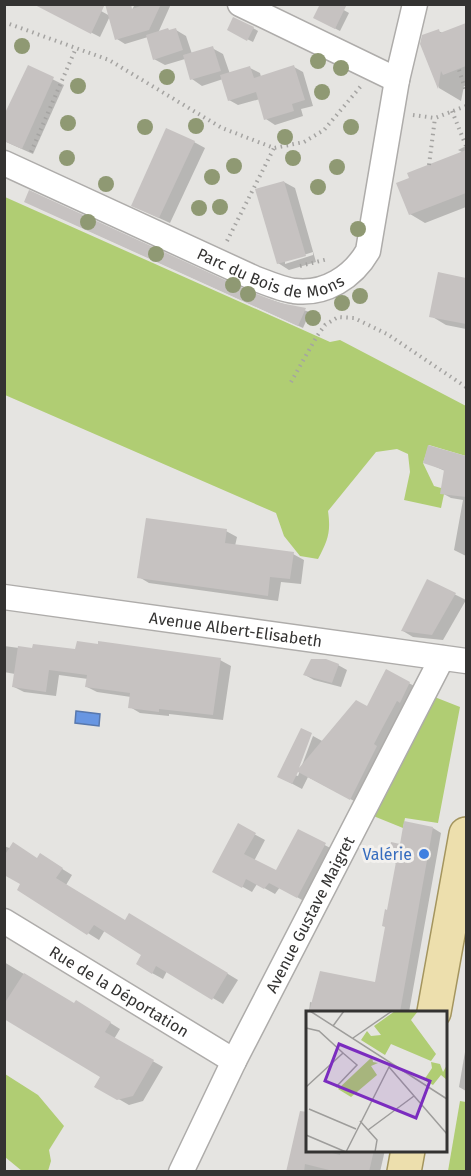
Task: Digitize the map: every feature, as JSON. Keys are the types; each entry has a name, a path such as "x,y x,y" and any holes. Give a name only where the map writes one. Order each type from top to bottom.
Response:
{"main road":[{"path":"434,1011 466,834"},
{"path":"404,1172 408,1152"}],"street":[{"path":"240,4 397,80"},
{"name":"Parc du Bois de Mons","path":"13,167 254,278 295,291 317,290 342,280 361,263 368,251 397,80 415,4"},
{"name":"Avenue Albert-Elisabeth","path":"4,597 466,661"},
{"name":"Avenue Gustave Maigret","path":"181,1172 234,1061 442,658"},
{"name":"Rue de la Déportation","path":"4,921 234,1061"}],"path":[{"path":"4,22 109,60 222,128 274,148 304,142 324,130 374,70"},
{"path":"13,167 76,48"},
{"path":"459,70 466,91"},
{"path":"392,111 435,118 466,106"},
{"path":"452,111 466,146"},
{"path":"429,165 435,118"},
{"path":"217,261 274,148"},
{"path":"299,267 333,258"},
{"path":"291,382 317,336 325,326 338,317 354,318 387,334 466,387"}],"green space":[{"path":"5,197 330,342 340,340 466,406 466,456 429,445 423,463 434,486 441,488 444,494 441,508 404,500 410,472 408,454 397,449 376,452 328,511 328,536 318,559 300,556 284,536 276,513 5,395"},
{"path":"427,694 460,707 438,823 405,818 403,828 366,813"},
{"path":"5,1074 38,1095 64,1126 49,1150 51,1161 48,1171 22,1171 5,1157"},
{"path":"460,1101 466,1102 466,1171 448,1171"}],"water":[{"path":"76,711 100,714 99,726 75,723"}],"building":[{"path":"33,4 105,4 91,34"},
{"path":"105,4 131,4 132,9 146,4 161,4 149,30 115,40"},
{"path":"320,4 347,4 335,29 313,18"},
{"path":"233,17 254,27 247,41 227,30"},
{"path":"466,23 466,66 443,75 441,71 438,89 420,44 422,35 439,29 440,33"},
{"path":"168,28 169,30 176,28 183,50 153,60 146,35"},
{"path":"213,46 221,71 190,80 183,55"},
{"path":"28,65 54,77 22,149 4,141 4,115"},
{"path":"294,65 305,100 292,104 294,111 264,120 256,92 228,101 220,75 250,66 254,78"},
{"path":"166,128 195,141 159,218 131,206"},
{"path":"466,150 466,193 409,215 396,183 409,178 407,173"},
{"path":"284,181 306,256 277,264 255,189"},
{"path":"29,190 249,291 280,303 306,308 298,326 24,202"},
{"path":"438,272 466,278 466,324 429,317"},
{"path":"428,445 466,456 466,497 440,494 444,470 423,463"},
{"path":"146,518 227,529 225,543 294,552 290,579 270,577 268,596 137,578"},
{"path":"427,579 456,593 432,635 401,631"},
{"path":"77,641 98,644 98,641 221,658 213,715 128,708 130,693 85,687 87,675 49,670 46,692 12,687 18,646 32,648 33,644 75,649"},
{"path":"311,659 326,659 339,664 332,683 303,675"},
{"path":"386,669 410,682 400,703 397,701 374,744 377,746 350,800 298,772 292,784 277,777 301,728 312,733 299,768 356,700 367,706"},
{"path":"404,821 433,827 400,1011 309,1011 320,971 375,982 385,927 382,926 396,862 388,861 391,842 400,844"},
{"path":"238,823 256,833 244,854 276,870 298,829 326,843 297,898 269,883 264,889 246,879 242,888 212,872"},
{"path":"13,842 37,858 40,853 63,868 56,878 125,920 129,913 228,973 212,1000 156,966 152,974 136,964 141,955 94,925 87,935 17,890 20,884 4,875 4,856"},
{"path":"24,973 74,1003 76,1000 111,1022 105,1032 154,1060 133,1096 117,1100 94,1087 100,1077 4,1019 4,1004"},
{"path":"300,1111 306,1112 306,1152 328,1152 340,1155 341,1152 374,1152 369,1172 337,1172 305,1164 304,1172 286,1172"}],"place":[{"name":"Valérie","path":"424,854"}]}
